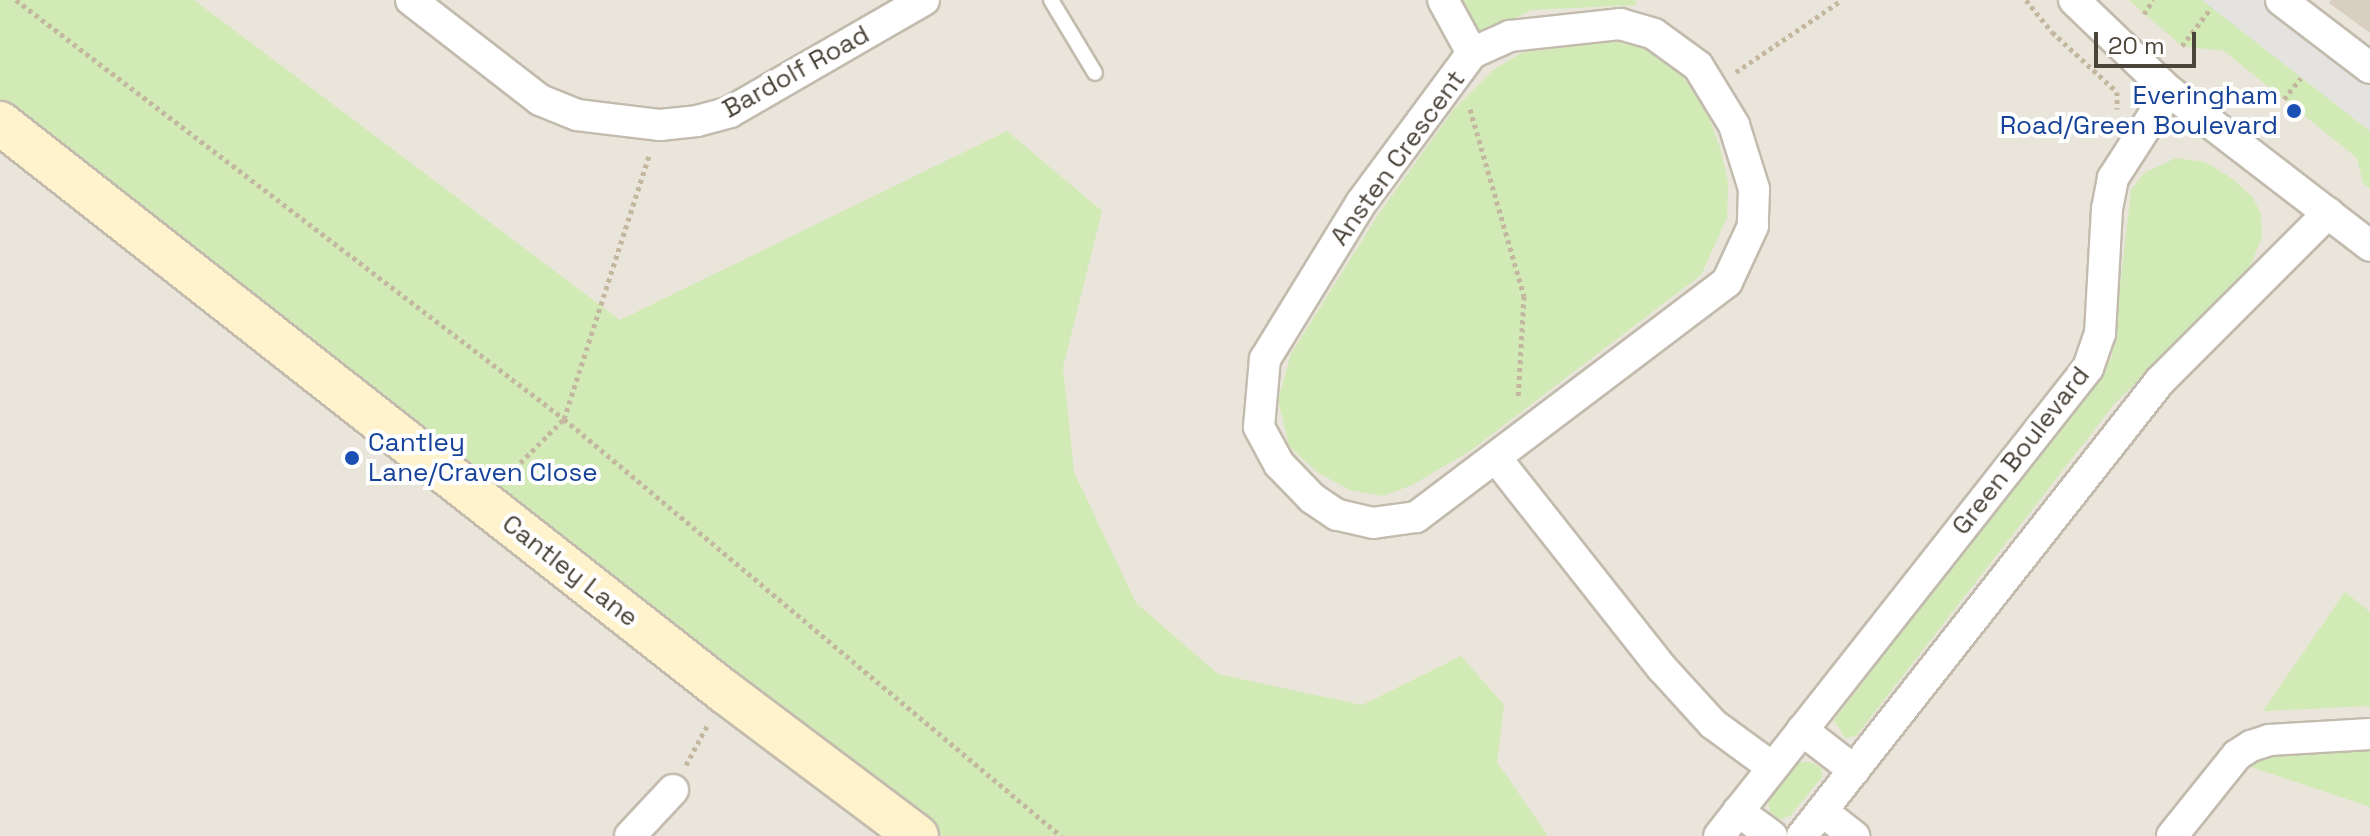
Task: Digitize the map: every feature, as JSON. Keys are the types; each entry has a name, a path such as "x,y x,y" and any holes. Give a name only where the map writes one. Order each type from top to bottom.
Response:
{"main road":[{"name":"Cantley Lane","path":"0,123 725,692 917,836"}],"street":[{"name":"Bardolf Road","path":"411,0 540,100 577,115 660,125 697,121 730,112 924,0"},
{"path":"1443,0 1466,63"},
{"path":"2074,0 2169,91 2370,246"},
{"path":"2281,0 2370,68"},
{"name":"Ansten Crescent","path":"1620,24 1654,34 1698,66 1734,125 1754,189 1753,226 1727,282 1416,517 1373,523 1337,515 1312,498 1279,464 1259,427 1265,359 1361,203 1466,63 1510,36 1620,24"},
{"name":"Green Boulevard","path":"1719,836 2088,368 2100,334 2107,209 2113,178 2169,91"},
{"path":"1802,836 2160,381 2328,213"},
{"path":"1505,451 1672,679 1713,724 1772,767"},
{"path":"1802,730 1854,770"},
{"path":"2172,836 2237,755 2251,746 2269,740 2370,734"},
{"path":"630,836 673,790"},
{"path":"1738,811 1772,836"},
{"path":"1822,811 1854,836"}],"lane":[{"path":"1051,0 1095,73"}],"path":[{"path":"16,0 564,419 1061,836"},
{"path":"1712,89 1842,0"},
{"path":"2026,0 2052,32 2117,92 2118,117"},
{"path":"2144,14 2153,0"},
{"path":"2182,46 2211,8"},
{"path":"1466,63 1524,296 1505,451"},
{"path":"2284,99 2301,78"},
{"path":"482,501 564,419 660,125"},
{"path":"673,790 725,692"}],"shaded area":[{"path":"0,0 2370,0 2370,836 0,836"},
{"path":"2202,0 2281,0 2370,68 2370,131"}],"green space":[{"path":"0,0 194,0 620,320 1007,131 1102,211 1063,367 1074,472 1136,603 1218,674 1362,705 1461,656 1504,705 1497,762 1548,836 926,836 0,124"},
{"path":"1459,0 1635,0 1636,5 1532,10 1476,36"},
{"path":"2129,0 2202,0 2370,131 2370,189 2363,183 2357,158 2224,51 2182,46"},
{"path":"1626,39 1672,59 1709,117 1720,148 1728,182 1727,218 1701,275 1470,451 1412,485 1383,496 1350,490 1317,472 1289,446 1278,400 1291,354 1378,215 1454,109 1493,70 1521,53"},
{"path":"2176,158 2205,162 2233,179 2253,198 2261,214 2262,236 2249,270 2115,403 1856,736 1845,738 1834,720 2112,357 2131,190 2144,173"},
{"path":"2345,592 2370,612 2370,706 2263,711"},
{"path":"2370,750 2370,807 2251,767 2271,752"},
{"path":"1799,762 1811,762 1821,768 1822,777 1790,816 1779,819 1770,812 1768,801"}],"building":[{"path":"2331,0 2370,0 2370,33 2329,3"}],"place":[{"name":"Everingham Road/Green Boulevard","path":"2294,111"},
{"name":"Cantley Lane/Craven Close","path":"352,458"}]}
